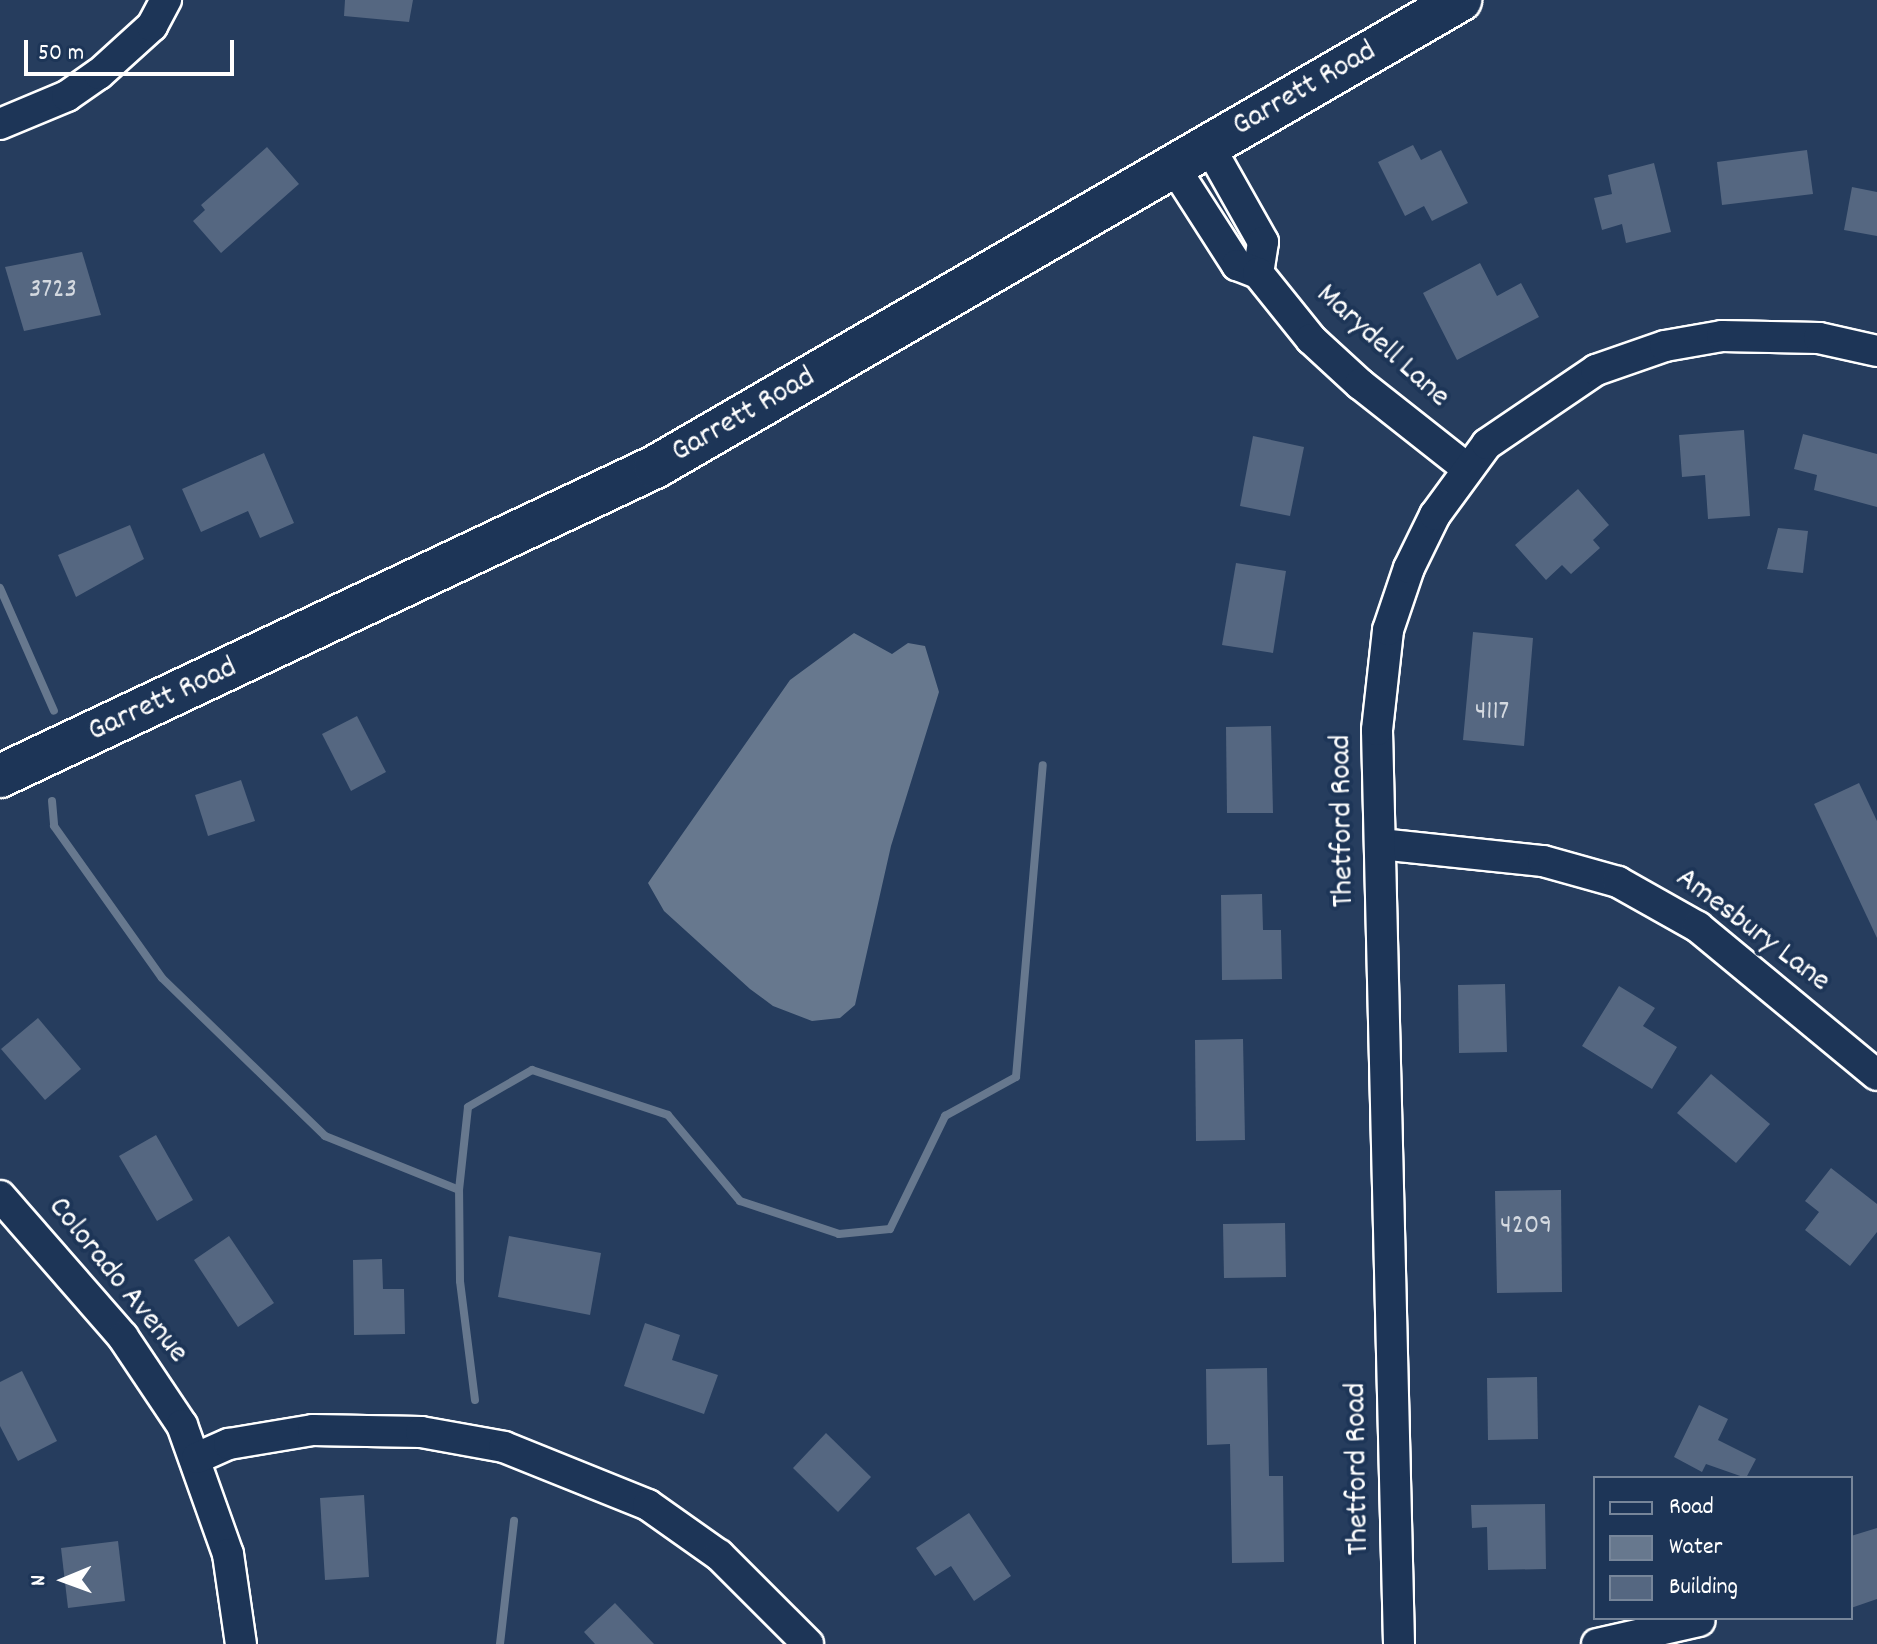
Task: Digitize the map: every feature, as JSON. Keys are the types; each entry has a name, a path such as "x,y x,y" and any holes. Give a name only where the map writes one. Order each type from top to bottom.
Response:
{"street":[{"path":"0,124 67,96 99,74 152,26 166,0"},
{"name":"Garrett Road","path":"0,776 655,467 1460,0"},
{"path":"1191,157 1263,242 1258,273"},
{"name":"Marydell Lane","path":"1191,157 1237,265 1258,273 1311,339 1465,467"},
{"name":"Thetford Road","path":"1399,1644 1378,682 1388,630 1409,568 1465,467 1525,413 1568,386 1665,346 1768,334 1877,351"},
{"name":"Amesbury Lane","path":"1380,844 1543,861 1618,882 1698,927 1877,1075"},
{"name":"Colorado Avenue","path":"0,1196 123,1337 197,1458 228,1554 241,1644"},
{"path":"197,1458 229,1444 313,1430 421,1432 504,1447 648,1505 719,1555 808,1644"},
{"path":"1597,1644 1699,1621"}],"water":[{"path":"854,633 892,654 908,643 925,646 939,692 891,846 855,1005 840,1018 812,1021 773,1006 750,989 664,911 648,883 790,680"}],"building":[{"path":"345,0 413,0 409,22 344,16"},
{"path":"1413,145 1421,160 1441,150 1468,203 1432,221 1424,206 1405,216 1378,162"},
{"path":"267,147 299,184 221,253 193,221 205,210 201,205"},
{"path":"1807,150 1813,194 1722,205 1717,162"},
{"path":"1654,163 1671,232 1626,243 1622,224 1602,230 1594,198 1612,194 1608,175"},
{"path":"1852,187 1877,192 1877,236 1844,230"},
{"path":"82,252 101,315 24,331 5,267"},
{"path":"1480,263 1497,296 1521,283 1539,317 1457,360 1423,293"},
{"path":"1744,430 1750,516 1708,519 1705,475 1682,477 1679,435"},
{"path":"1803,434 1877,454 1877,507 1814,490 1817,475 1794,469"},
{"path":"1253,436 1304,447 1290,516 1240,506"},
{"path":"264,453 294,523 260,538 248,511 201,532 182,489"},
{"path":"1578,489 1609,525 1593,540 1600,548 1571,574 1562,565 1546,580 1515,545"},
{"path":"130,525 144,559 76,597 58,555"},
{"path":"1778,528 1808,531 1803,573 1767,569"},
{"path":"1236,563 1286,571 1273,653 1222,645"},
{"path":"1473,632 1533,638 1524,746 1463,740"},
{"path":"357,716 386,772 351,791 322,734"},
{"path":"1271,726 1273,813 1227,813 1226,727"},
{"path":"241,780 255,821 208,836 195,795"},
{"path":"1859,783 1877,821 1877,938 1814,804"},
{"path":"1262,894 1263,930 1281,930 1282,979 1222,980 1221,895"},
{"path":"1505,984 1507,1052 1459,1053 1458,985"},
{"path":"1619,986 1655,1008 1643,1026 1677,1047 1652,1089 1582,1046"},
{"path":"38,1018 81,1069 45,1100 1,1049"},
{"path":"1243,1039 1245,1140 1196,1141 1195,1040"},
{"path":"1711,1074 1770,1124 1736,1163 1677,1113"},
{"path":"156,1135 193,1200 157,1221 119,1156"},
{"path":"1831,1168 1877,1204 1877,1232 1850,1266 1805,1230 1819,1212 1805,1201"},
{"path":"1561,1190 1562,1292 1497,1293 1495,1191"},
{"path":"1285,1223 1286,1277 1224,1278 1223,1224"},
{"path":"229,1236 274,1303 238,1327 194,1260"},
{"path":"509,1236 601,1253 590,1315 498,1297"},
{"path":"382,1259 383,1289 404,1289 405,1334 354,1335 353,1260"},
{"path":"645,1323 680,1335 672,1360 718,1375 704,1414 624,1386"},
{"path":"1267,1368 1269,1476 1283,1476 1284,1562 1232,1563 1230,1444 1207,1445 1206,1369"},
{"path":"22,1371 57,1441 18,1461 0,1426 0,1382"},
{"path":"1537,1377 1538,1439 1488,1440 1487,1378"},
{"path":"1699,1405 1728,1419 1718,1440 1756,1459 1747,1476 1740,1476 1706,1464 1702,1472 1674,1457"},
{"path":"826,1433 871,1477 838,1512 793,1468"},
{"path":"364,1495 369,1577 325,1580 320,1498"},
{"path":"1545,1504 1546,1569 1488,1570 1487,1527 1472,1528 1471,1505"},
{"path":"969,1513 1011,1576 974,1601 951,1566 935,1576 916,1548"},
{"path":"1877,1528 1877,1599 1853,1607 1853,1535"},
{"path":"118,1541 125,1601 68,1608 61,1548"},
{"path":"615,1603 654,1644 595,1644 584,1632"}],"waterway":[{"path":"0,588 54,711"},
{"path":"475,1400 460,1281 459,1190 468,1107 532,1070 668,1115 740,1201 839,1234 890,1229 945,1116 1016,1077 1043,765"},
{"path":"52,801 54,826 162,978 325,1136 459,1190"},
{"path":"500,1644 514,1521"}]}
